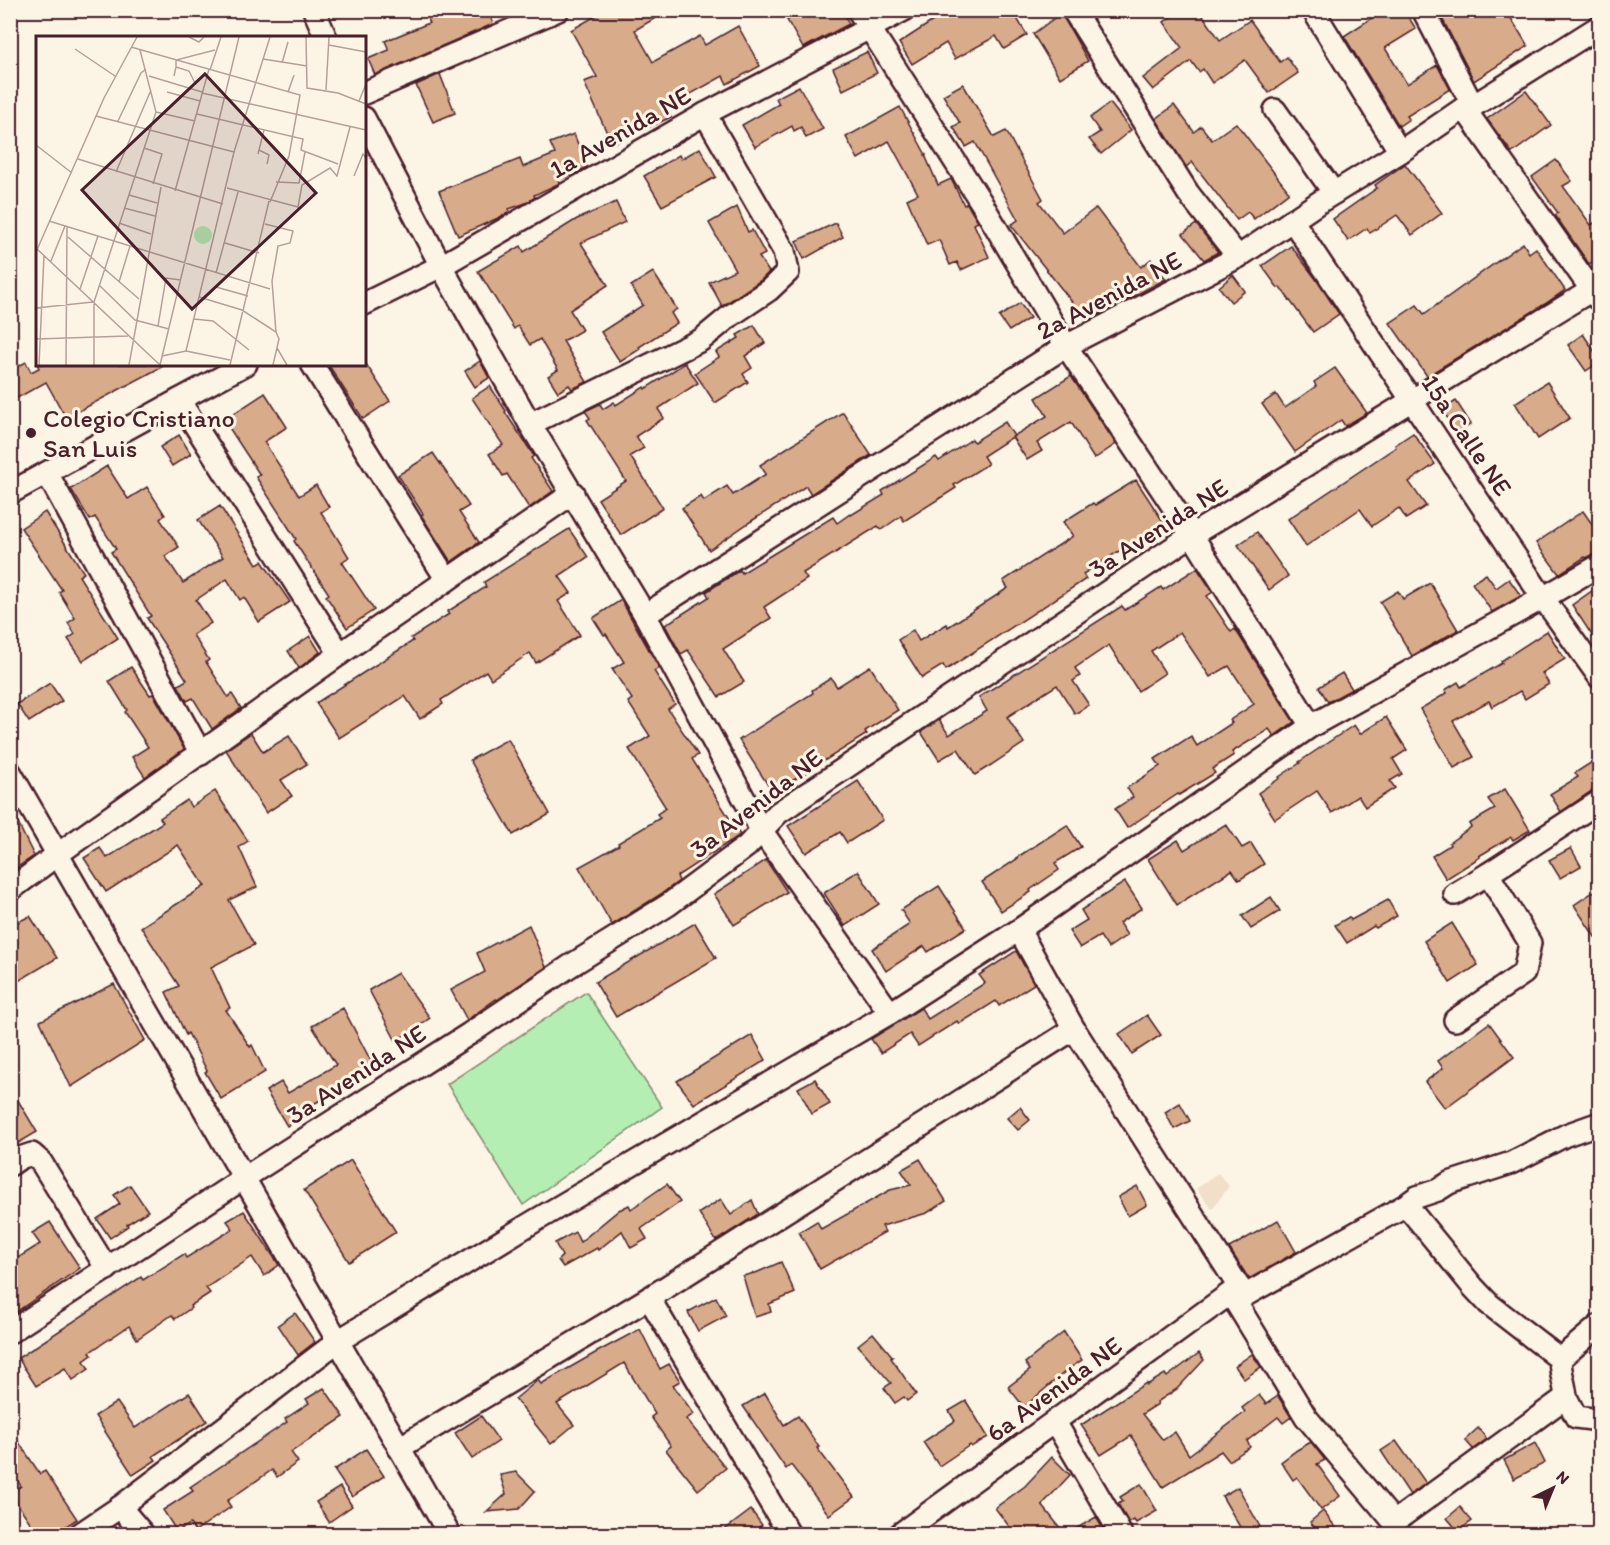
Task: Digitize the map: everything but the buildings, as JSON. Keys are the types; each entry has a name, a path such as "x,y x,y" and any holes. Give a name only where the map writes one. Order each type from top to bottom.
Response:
{"street":[{"path":"314,10 325,36"},
{"path":"366,92 558,10"},
{"name":"1a Avenida NE","path":"366,303 441,266 705,114 863,19 904,10"},
{"path":"1073,10 1188,193 1238,257"},
{"path":"1312,10 1400,152"},
{"path":"1423,10 1468,107 1597,292"},
{"path":"863,19 981,202 1066,346 1192,535 1311,726"},
{"name":"2a Avenida NE","path":"645,615 1066,346 1238,257 1468,107 1599,26"},
{"path":"1275,110 1334,193"},
{"path":"530,424 701,340 730,316 769,290 788,272 784,251 705,114"},
{"path":"366,122 441,266 530,424 645,615 761,830 890,1013"},
{"name":"15a Calle NE","path":"1292,220 1543,598 1599,678"},
{"name":"3a Avenida NE","path":"10,1332 570,966 668,905 747,846 778,813 1192,535 1597,292"},
{"path":"10,493 242,366"},
{"path":"313,366 447,580"},
{"path":"179,400 339,654"},
{"path":"47,473 201,754"},
{"path":"10,890 339,654 573,493"},
{"path":"80,1534 120,1507 338,1341 533,1222 890,1013 1019,930 1311,726 1599,565"},
{"path":"10,772 449,1534"},
{"path":"1455,894 1599,801"},
{"path":"1455,1020 1524,972 1530,943 1488,874"},
{"path":"1019,930 1074,1029 1237,1294 1306,1417 1394,1522 1566,1397"},
{"path":"399,1448 649,1298 1074,1029"},
{"name":"6a Avenida NE","path":"900,1534 1237,1294 1406,1205 1417,1197 1438,1190 1449,1183 1511,1163 1566,1135 1599,1123"},
{"path":"10,1165 32,1154 41,1162 107,1269"},
{"path":"1406,1205 1489,1304 1560,1359 1561,1377 1565,1385 1566,1397 1576,1418 1599,1420"},
{"path":"649,1298 789,1534"},
{"path":"1560,1359 1599,1325"},
{"path":"1055,1422 1121,1534"},
{"path":"120,1507 143,1534"}],"shaded area":[{"path":"1218,1173 1229,1186 1212,1209 1196,1189"}],"green space":[{"path":"586,992 662,1107 523,1205 447,1084"}],"place":[{"name":"Colegio Cristiano San Luis","path":"31,433"}]}
